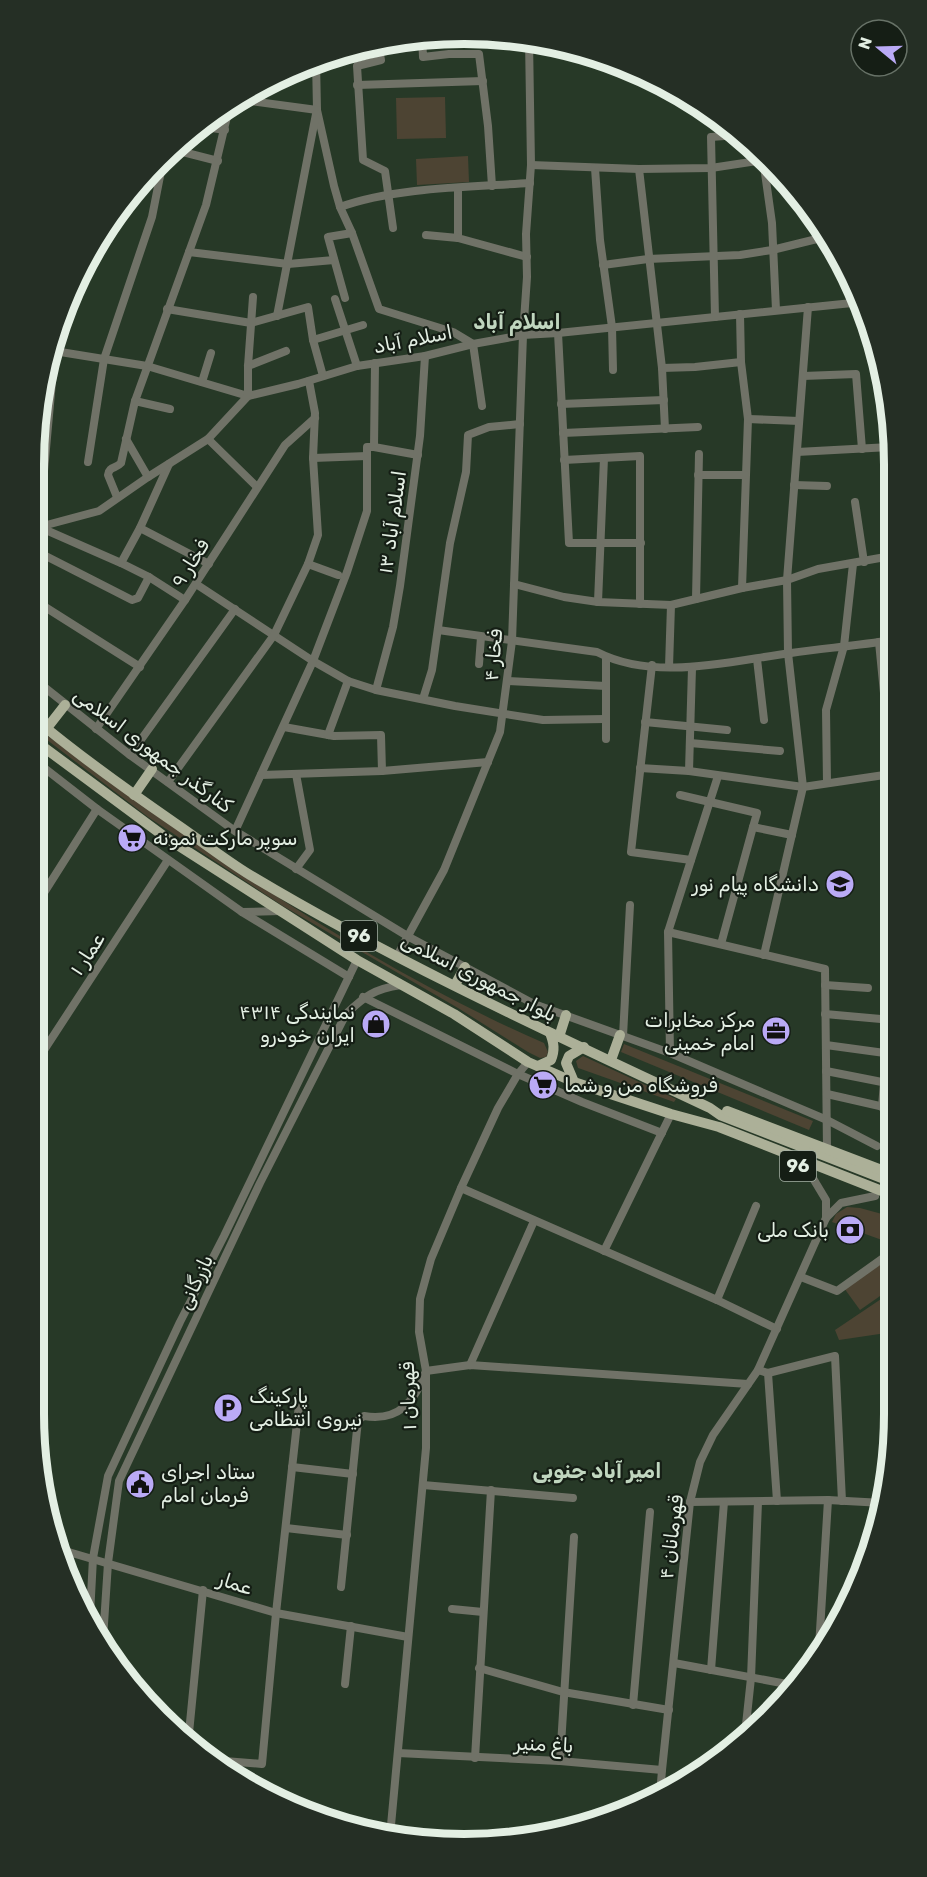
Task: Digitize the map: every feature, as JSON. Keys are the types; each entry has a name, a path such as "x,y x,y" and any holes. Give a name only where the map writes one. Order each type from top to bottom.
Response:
{"main road":[{"path":"47,728 65,705"},
{"name":"بلوار جمهوری اسلامی","path":"44,726 134,795 249,874 455,986 710,1108"},
{"name":"بلوار جمهوری اسلامی","path":"44,747 165,837 357,960 454,1014 533,1064 574,1082 708,1125"},
{"path":"134,795 152,769"},
{"path":"455,986 465,967"},
{"path":"533,1064 551,1060 554,1052 554,1035 566,1016"},
{"path":"611,1060 622,1035"},
{"path":"574,1082 566,1063 569,1056 584,1047"},
{"path":"710,1108 735,1113 884,1171"},
{"name":"96","path":"710,1108 720,1115 884,1179"},
{"path":"708,1125 720,1127 884,1192"},
{"name":"96","path":"708,1125 719,1134 884,1199"}],"street":[{"path":"422,46 423,57 478,54 483,81 492,186"},
{"name":"فخار ۴","path":"397,956 444,870 489,762 504,713 512,641 527,278 531,165 530,49"},
{"path":"380,53 381,60 357,66 357,85 363,160 385,171 393,228"},
{"path":"315,71 317,110 340,207 352,233 379,309 453,332 472,344 482,406"},
{"path":"357,85 483,81"},
{"path":"252,101 317,110"},
{"path":"277,316 317,110"},
{"path":"117,497 108,475 110,468 121,463 135,400 206,205 228,116"},
{"path":"211,128 225,130"},
{"path":"715,316 711,137 726,136"},
{"path":"183,152 218,161"},
{"path":"531,165 639,169 711,168 754,161"},
{"path":"595,168 603,265 612,327 613,370"},
{"path":"639,169 662,368 665,429"},
{"path":"765,172 772,223 776,310"},
{"path":"88,462 104,359 152,217 160,174"},
{"path":"340,207 362,199 389,195 530,183"},
{"path":"458,188 458,238"},
{"path":"345,298 328,237 352,233"},
{"path":"426,235 458,238 526,257"},
{"path":"603,265 648,259 740,255 818,239"},
{"path":"189,252 288,264 334,260"},
{"path":"44,526 99,511 208,439 248,396 248,366 254,297"},
{"path":"335,299 357,366"},
{"name":"اسلام آباد","path":"248,396 357,366 425,356 472,344 523,335 852,303"},
{"path":"167,309 251,323 308,307 313,340 323,376"},
{"path":"764,955 803,787 788,653 787,580 808,307"},
{"path":"740,314 741,362 748,419 742,588"},
{"path":"313,340 363,325"},
{"path":"558,333 568,543 641,543"},
{"path":"248,366 286,351"},
{"path":"59,352 147,366 248,396"},
{"path":"202,382 211,353"},
{"name":"اسلام آباد ۱۳","path":"376,690 393,627 418,454 425,356"},
{"path":"662,368 741,362"},
{"path":"374,447 375,363"},
{"path":"803,376 856,374 862,449"},
{"path":"168,782 274,635 308,564 318,534 313,458 315,418 309,381"},
{"path":"135,400 170,409"},
{"path":"561,404 664,400"},
{"name":"فخار ۹","path":"96,729 196,584 285,445 315,418"},
{"path":"748,419 799,421"},
{"path":"423,699 432,670 450,543 466,472 468,435 489,427 520,424"},
{"path":"563,433 698,427"},
{"path":"126,439 148,477"},
{"path":"208,439 257,487"},
{"path":"235,831 313,661 347,572 367,511 368,447 418,454"},
{"path":"797,452 883,447"},
{"path":"696,598 699,454"},
{"path":"313,458 367,456"},
{"path":"564,460 640,456 640,604"},
{"path":"598,602 604,458"},
{"path":"121,563 140,528 169,464"},
{"path":"698,475 745,475"},
{"path":"794,485 827,486"},
{"path":"855,502 864,562"},
{"path":"140,528 209,564"},
{"path":"44,529 121,563 185,600"},
{"path":"44,555 132,600 138,598 149,578"},
{"path":"514,584 564,597 598,602 671,605 787,580 818,569 884,558"},
{"path":"308,564 338,575"},
{"path":"827,783 826,710 844,646 852,564"},
{"path":"196,584 313,661 348,681 376,690 455,706 543,720 605,719"},
{"path":"669,667 671,605"},
{"path":"44,606 140,667"},
{"path":"130,755 235,609"},
{"path":"438,630 597,652 616,662 692,668 884,641"},
{"path":"479,664 482,636"},
{"path":"879,642 884,693"},
{"path":"606,657 606,739"},
{"path":"757,659 764,720"},
{"path":"652,665 631,852 691,860"},
{"path":"689,771 692,668"},
{"path":"328,735 348,681"},
{"path":"508,681 606,686"},
{"name":"کنارگذر جمهوری اسلامی","path":"44,687 130,755 235,831 409,937 534,1004 670,1053 827,1120 877,1146"},
{"path":"645,722 727,730"},
{"path":"284,727 328,735 381,735 382,771"},
{"path":"690,743 780,751"},
{"path":"261,775 382,771 489,762"},
{"path":"44,768 97,809 242,912 349,977"},
{"path":"640,768 689,771 803,787 884,775"},
{"path":"296,774 310,850 296,869"},
{"path":"670,1053 668,932 718,776"},
{"path":"680,795 710,800 757,813 720,944"},
{"path":"44,893 97,809"},
{"path":"753,827 792,835"},
{"name":"عمار ۱","path":"44,1050 168,860"},
{"path":"622,1035 630,905"},
{"path":"242,912 280,911"},
{"path":"668,932 825,969 827,1149"},
{"name":"بازرگانی","path":"90,1606 93,1558 108,1476 180,1322 357,960"},
{"name":"بازرگانی","path":"104,1630 108,1563 119,1481 290,1125 346,1014 363,997 377,989 401,984"},
{"path":"825,985 868,988"},
{"path":"363,997 518,1074 662,1133"},
{"path":"335,1006 339,1004 344,1006 346,1014"},
{"path":"825,1014 884,1019"},
{"path":"826,1045 884,1053"},
{"name":"قهرمان ۱","path":"391,1827 426,1448 426,1371 419,1332 420,1299 431,1259 460,1188 498,1108 518,1074 533,1064"},
{"path":"826,1071 884,1082"},
{"path":"827,1094 883,1107 884,1102"},
{"path":"604,1251 671,1114"},
{"path":"280,1120 290,1125"},
{"path":"808,1170 826,1200 826,1218"},
{"path":"460,1188 717,1300 777,1329"},
{"path":"826,1218 842,1203 875,1196"},
{"path":"717,1300 756,1206"},
{"name":"قهرمانان ۴","path":"662,1770 690,1502 700,1462 713,1435 758,1370 826,1218"},
{"path":"470,1365 534,1221"},
{"path":"801,1277 837,1291 884,1257"},
{"path":"758,1370 768,1373 835,1356 842,1501"},
{"path":"341,1587 360,1417 391,1416 406,1406 419,1390 426,1371 470,1365 748,1384"},
{"path":"768,1373 777,1501"},
{"path":"228,1761 262,1764 300,1396"},
{"path":"292,1467 353,1474"},
{"path":"423,1485 573,1498"},
{"path":"475,1758 491,1490"},
{"path":"820,1636 828,1500"},
{"path":"690,1502 828,1500 873,1503"},
{"path":"711,1670 724,1502"},
{"path":"747,1722 758,1502"},
{"path":"633,1706 650,1512"},
{"path":"286,1528 347,1535"},
{"path":"560,1761 574,1537"},
{"name":"عمار","path":"67,1551 276,1613 408,1637"},
{"path":"189,1731 202,1590"},
{"path":"452,1609 483,1612"},
{"path":"345,1684 351,1626"},
{"path":"674,1663 784,1684"},
{"path":"479,1668 563,1692 633,1706 669,1710"},
{"name":"باغ منیر","path":"398,1753 560,1761 662,1770"},
{"path":"661,1784 662,1770"}],"shaded area":[{"path":"445,97 446,138 397,139 396,98"},
{"path":"468,156 469,182 417,185 416,159"},
{"path":"44,733 280,899 409,976 544,1043 548,1052 546,1057 540,1058 528,1052 458,1008 283,906 148,817 44,738"},
{"path":"624,1044 813,1121 809,1130 621,1052"},
{"path":"583,1056 676,1099 674,1102 578,1068 576,1061"},
{"path":"847,1207 884,1215 884,1241 832,1222 836,1214"},
{"path":"884,1259 884,1293 860,1310 844,1288"},
{"path":"884,1297 884,1333 839,1340 835,1330"}],"place":[{"name":"سوپر مارکت نمونه","path":"132,838"},
{"name":"دانشگاه پیام نور","path":"840,884"},
{"name":"نمایندگی ۴۳۱۴ ایران خودرو","path":"376,1024"},
{"name":"مرکز مخابرات امام خمینی","path":"776,1031"},
{"name":"فروشگاه من و شما","path":"543,1085"},
{"name":"بانک ملی","path":"850,1230"},
{"name":"پارکینگ نیروی انتظامی","path":"228,1408"},
{"name":"ستاد اجرای فرمان امام","path":"140,1484"}],"district":[{"name":"اسلام آباد","path":"517,321"},
{"name":"امير آباد جنوبی","path":"597,1470"}]}
